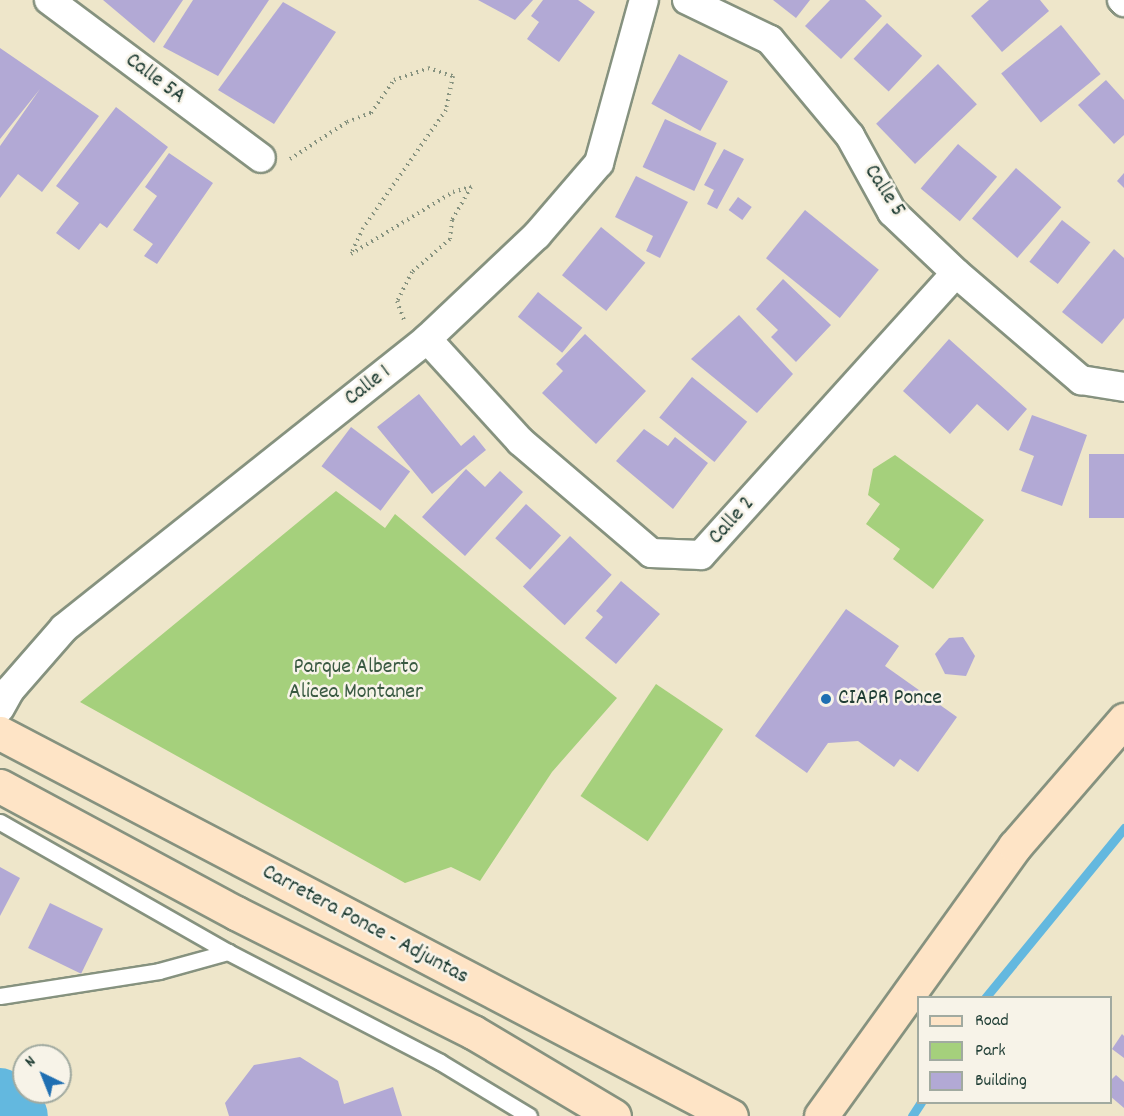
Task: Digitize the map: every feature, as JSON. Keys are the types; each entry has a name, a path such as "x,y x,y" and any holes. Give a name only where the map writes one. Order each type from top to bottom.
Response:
{"street":[{"name":"Calle 5A","path":"50,0 261,158"},
{"name":"Calle 1","path":"0,708 10,690 64,628 420,344 537,235 599,163 644,0"},
{"name":"Calle 5","path":"687,0 770,40 850,136 892,212 956,273 1081,380 1124,387"},
{"name":"Calle 2","path":"420,344 520,441 651,553 701,555 956,273"},
{"path":"821,1116 1015,846 1124,720"},
{"name":"Carretera Ponce - Adjuntas","path":"0,733 731,1116"},
{"name":"Carretera Ponce - Adjuntas","path":"0,786 236,914 473,1032 614,1116"}],"lane":[{"path":"0,822 228,952 440,1062 529,1116"},
{"path":"0,996 159,971 228,952"}],"path":[{"path":"261,158 268,176 320,138 371,113 394,80 428,68 453,76 446,110 363,228 351,254 445,196 471,186 452,220 450,239 412,272 397,301 420,344"}],"green space":[{"path":"895,455 984,520 933,589 893,559 900,549 866,524 880,504 868,495 873,469"},
{"name":"Parque Alberto Alicea Montaner","path":"336,491 385,528 395,514 617,698 552,772 480,881 451,867 405,883 80,702"},
{"path":"656,684 723,729 648,841 581,796"}],"building":[{"path":"103,0 183,0 154,43"},
{"path":"193,0 269,0 218,76 163,47"},
{"path":"478,0 533,0 515,20"},
{"path":"543,0 578,0 595,12 559,62 527,39 539,22 531,16"},
{"path":"773,0 810,0 796,18"},
{"path":"830,0 865,0 882,16 841,59 805,26"},
{"path":"989,0 1040,0 1049,11 1002,52 971,16"},
{"path":"283,2 336,32 274,124 218,90"},
{"path":"887,23 922,56 889,92 854,59"},
{"path":"1061,25 1101,74 1041,122 1001,73"},
{"path":"0,48 99,116 42,192 18,174 0,198 0,146 40,89 0,139"},
{"path":"679,54 728,81 700,131 651,104"},
{"path":"938,64 977,104 915,164 876,124"},
{"path":"1106,80 1124,100 1124,135 1114,144 1078,105"},
{"path":"116,107 168,147 107,228 100,223 79,250 56,233 79,203 56,186"},
{"path":"665,119 717,143 694,191 643,167"},
{"path":"958,144 997,177 960,221 921,188"},
{"path":"724,149 744,159 717,209 707,204 714,190 704,185"},
{"path":"169,153 213,183 157,264 144,256 153,244 133,230 157,196 145,187"},
{"path":"1016,168 1061,207 1017,258 972,219"},
{"path":"1124,173 1124,188 1117,181"},
{"path":"636,176 688,202 660,258 646,251 653,236 615,217"},
{"path":"738,197 752,207 742,220 729,210"},
{"path":"805,210 879,270 840,318 766,258"},
{"path":"1062,220 1090,242 1058,284 1029,262"},
{"path":"601,227 645,263 606,311 562,275"},
{"path":"1114,249 1124,258 1124,318 1102,344 1062,312"},
{"path":"783,279 831,325 796,362 771,337 778,330 756,309"},
{"path":"538,292 582,328 562,353 518,317"},
{"path":"739,315 793,374 757,413 691,359"},
{"path":"585,334 646,391 596,444 542,393 563,371 556,364"},
{"path":"949,339 1027,409 1008,431 977,404 950,434 903,391"},
{"path":"692,377 747,422 714,462 659,417"},
{"path":"419,394 461,446 474,435 486,450 432,494 377,427"},
{"path":"1032,415 1087,435 1062,506 1021,491 1034,456 1019,450"},
{"path":"351,427 410,472 381,511 322,466"},
{"path":"644,429 668,446 675,437 708,463 673,509 616,461"},
{"path":"1089,454 1124,454 1124,518 1089,518"},
{"path":"466,469 485,487 500,471 523,492 465,556 422,517"},
{"path":"526,504 561,535 530,570 495,538"},
{"path":"570,536 612,575 565,625 523,586"},
{"path":"621,581 660,614 616,664 585,638 603,617 596,611"},
{"path":"846,609 899,646 885,666 957,717 918,772 900,759 894,767 858,741 828,743 807,773 755,736"},
{"path":"963,637 975,656 966,676 945,674 935,654 949,638"},
{"path":"0,867 20,878 0,916"},
{"path":"50,903 103,929 81,974 28,948"},
{"path":"1122,1034 1124,1036 1124,1058 1112,1049"},
{"path":"300,1057 338,1081 344,1104 393,1087 402,1116 229,1116 225,1103 254,1065"},
{"path":"1116,1075 1124,1082 1124,1108 1112,1098 1112,1079"}],"waterway":[{"path":"987,996 1124,828"},
{"path":"0,1096 20,1116"},
{"path":"912,1116 920,1104"}],"place":[{"name":"CIAPR Ponce","path":"826,699"}]}
